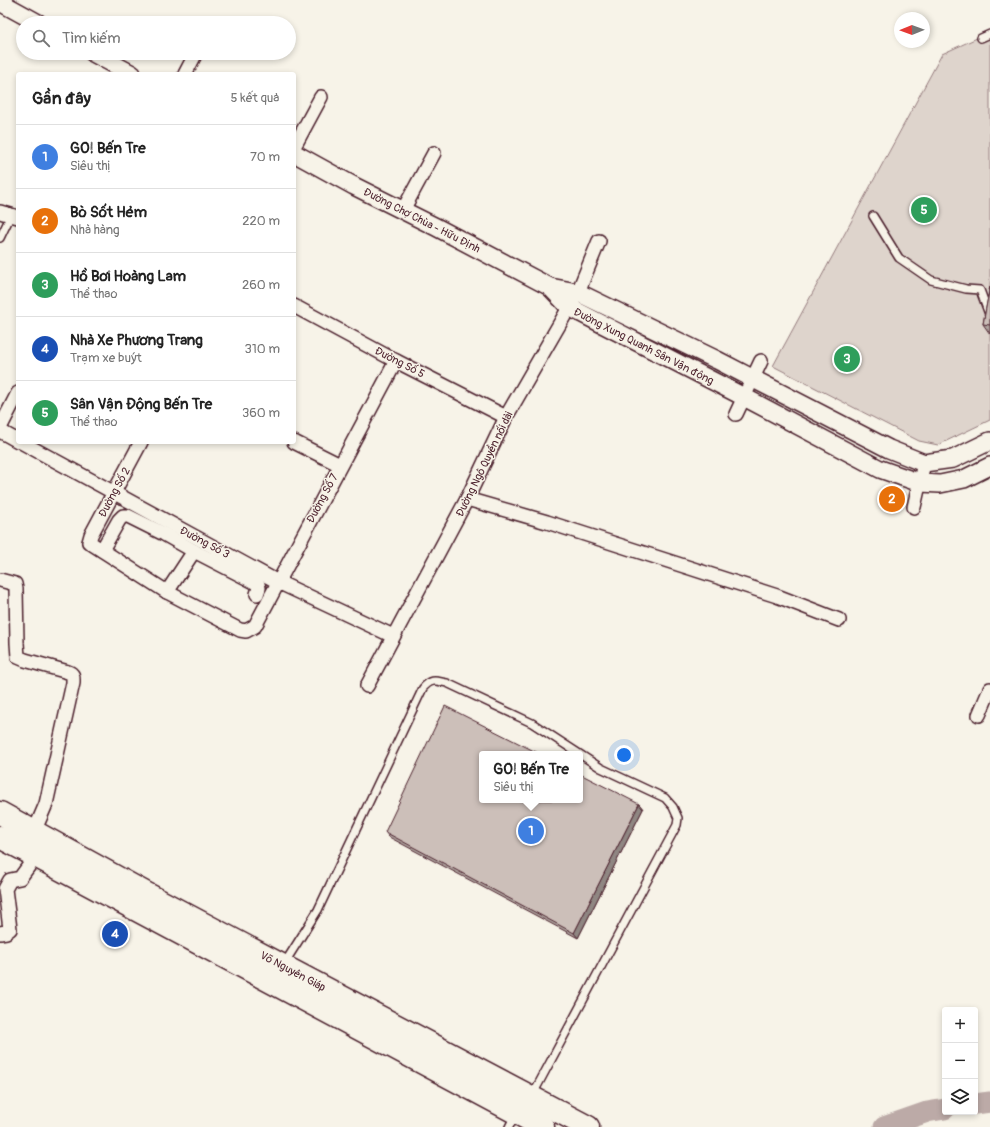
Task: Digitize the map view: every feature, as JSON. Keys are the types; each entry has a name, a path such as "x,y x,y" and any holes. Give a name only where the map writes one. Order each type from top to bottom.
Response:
{"highway":[{"name":"Võ Nguyên Giáp","path":"0,813 34,832 141,901 513,1120 543,1127"},
{"name":"Võ Nguyên Giáp","path":"0,837 36,856 141,901 283,966 588,1127"}],"street":[{"path":"0,2 25,16"},
{"path":"106,60 128,72"},
{"path":"186,72 192,60"},
{"path":"296,143 321,97"},
{"path":"403,210 434,153"},
{"name":"Đường Chợ Chùa - Hữu Định","path":"296,154 354,186 550,287"},
{"name":"Đường Ngô Quyền nối dài","path":"367,686 467,499 506,417 577,292 599,241"},
{"name":"Đường Xung Quanh Sân Vận động","path":"550,287 577,292 753,379 889,449 924,463 953,459 990,441"},
{"name":"Đường Xung Quanh Sân Vận động","path":"550,287 569,307 880,469 920,483 940,484 964,479 990,466"},
{"name":"Đường Số 5","path":"296,307 396,361 506,417"},
{"name":"Đường Số 7","path":"168,592 240,630 246,630 255,626 396,361"},
{"path":"736,414 761,361"},
{"path":"16,397 0,430 16,439"},
{"path":"296,443 340,465"},
{"name":"Đường Số 3","path":"25,444 278,582 393,636"},
{"name":"Đường Số 2","path":"102,550 89,542 139,444"},
{"path":"914,507 924,463"},
{"path":"467,499 547,522 777,596 839,620"},
{"path":"194,551 168,592 102,550 119,520 123,516 128,516 258,584 259,588 257,594"},
{"path":"0,580 15,584 18,657 68,672 73,676 73,683 46,804 34,832"},
{"path":"979,715 990,689"},
{"path":"0,934 10,929 5,889 6,884 10,880 20,878 36,856"}],"lane":[{"path":"981,38 990,34"},
{"path":"0,238 10,215"},
{"path":"873,216 899,258 931,280 966,289 980,290 990,318"},
{"path":"283,966 318,910 423,688 427,684 434,680 447,683 532,723 576,751"},
{"path":"532,1097 677,825 678,818 674,807 665,798 602,768 583,756"}],"shaded area":[{"path":"990,32 990,420 938,445 919,441 773,366 942,54"}],"building":[{"path":"990,286 990,325 983,324"},
{"path":"445,706 534,751 479,751 479,803 583,803 583,776 639,804 574,933 385,832"}],"waterway":[{"path":"978,1104 990,1102"},
{"path":"884,1127 927,1112 942,1110"}],"place":[{"name":"Sân Vận Động Bến Tre","path":"924,210"},
{"name":"Hồ Bơi Hoàng Lam","path":"847,359"},
{"name":"Bò Sốt Hẻm","path":"892,499"},
{"name":"GO! Bến Tre","path":"531,831"},
{"name":"Nhà Xe Phương Trang","path":"115,934"}]}
